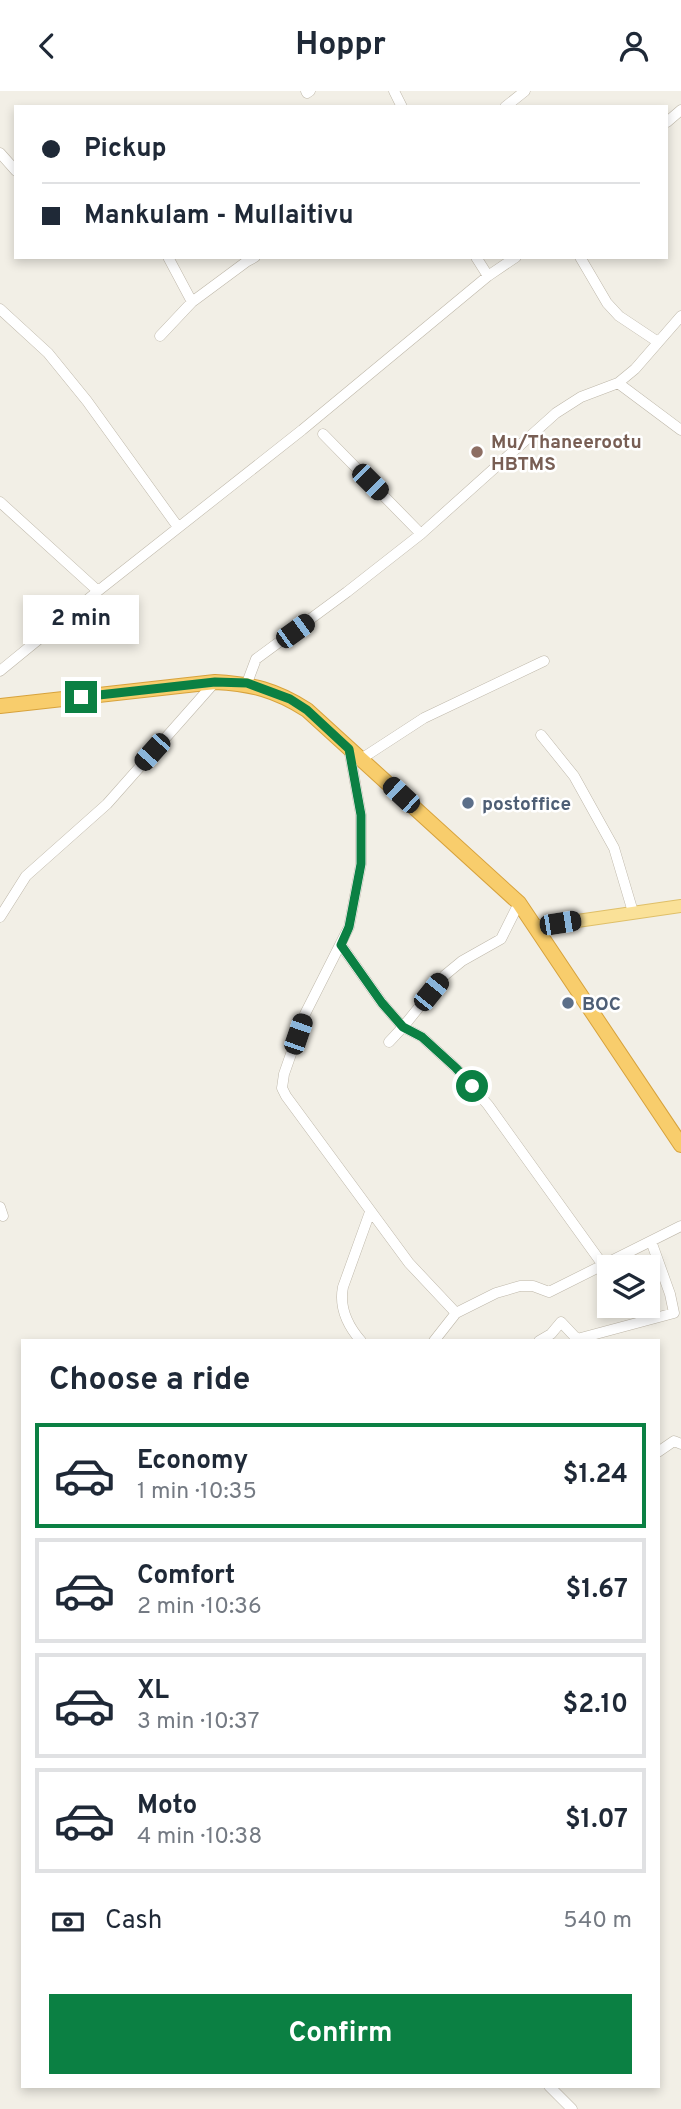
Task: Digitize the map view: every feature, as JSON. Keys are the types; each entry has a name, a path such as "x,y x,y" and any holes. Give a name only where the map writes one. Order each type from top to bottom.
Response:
{"highway":[{"path":"0,706 215,682 247,683 299,704 519,904 681,1145"}],"main road":[{"path":"536,927 681,906"}],"street":[{"path":"508,105 525,91"},
{"path":"0,153 14,169"},
{"path":"169,259 192,302"},
{"path":"160,337 192,302 251,259"},
{"path":"478,259 488,276"},
{"path":"0,671 302,430 488,276 513,259"},
{"path":"581,259 607,303 620,316 658,342"},
{"path":"0,309 48,353 88,401 178,527"},
{"path":"247,683 256,659 421,534 556,414 581,397 618,383 635,369 681,316"},
{"path":"618,383 681,430"},
{"path":"323,434 421,534"},
{"path":"0,502 98,591"},
{"path":"361,759 424,718 544,661"},
{"path":"0,917 26,876 107,804 215,682"},
{"path":"541,735 574,776 614,848 633,912"},
{"path":"349,749 361,815 361,864 349,927 304,1014 282,1087 370,1212 410,1263 456,1313"},
{"path":"388,1042 445,975 462,961 501,939 519,904"},
{"path":"341,945 382,1003 403,1027 422,1037 456,1068 488,1105 597,1257"},
{"path":"360,1339 343,1314 340,1299 370,1212"},
{"path":"623,1255 681,1226"},
{"path":"542,1339 561,1322 577,1339 674,1313 651,1241"},
{"path":"436,1339 456,1313 496,1293 520,1286 533,1286 549,1292 597,1268"},
{"path":"660,1451 674,1441 681,1444"},
{"path":"551,2088 572,2109"}],"place":[{"name":"Mu/Thaneerootu HBTMS","path":"477,452"},
{"name":"postoffice","path":"468,803"},
{"name":"BOC","path":"568,1003"}],"route":[{"path":"81,697 215,682 247,683 290,699 307,710 349,749 361,815 361,864 349,927 341,945 382,1003 403,1027 422,1037 472,1086"}]}
